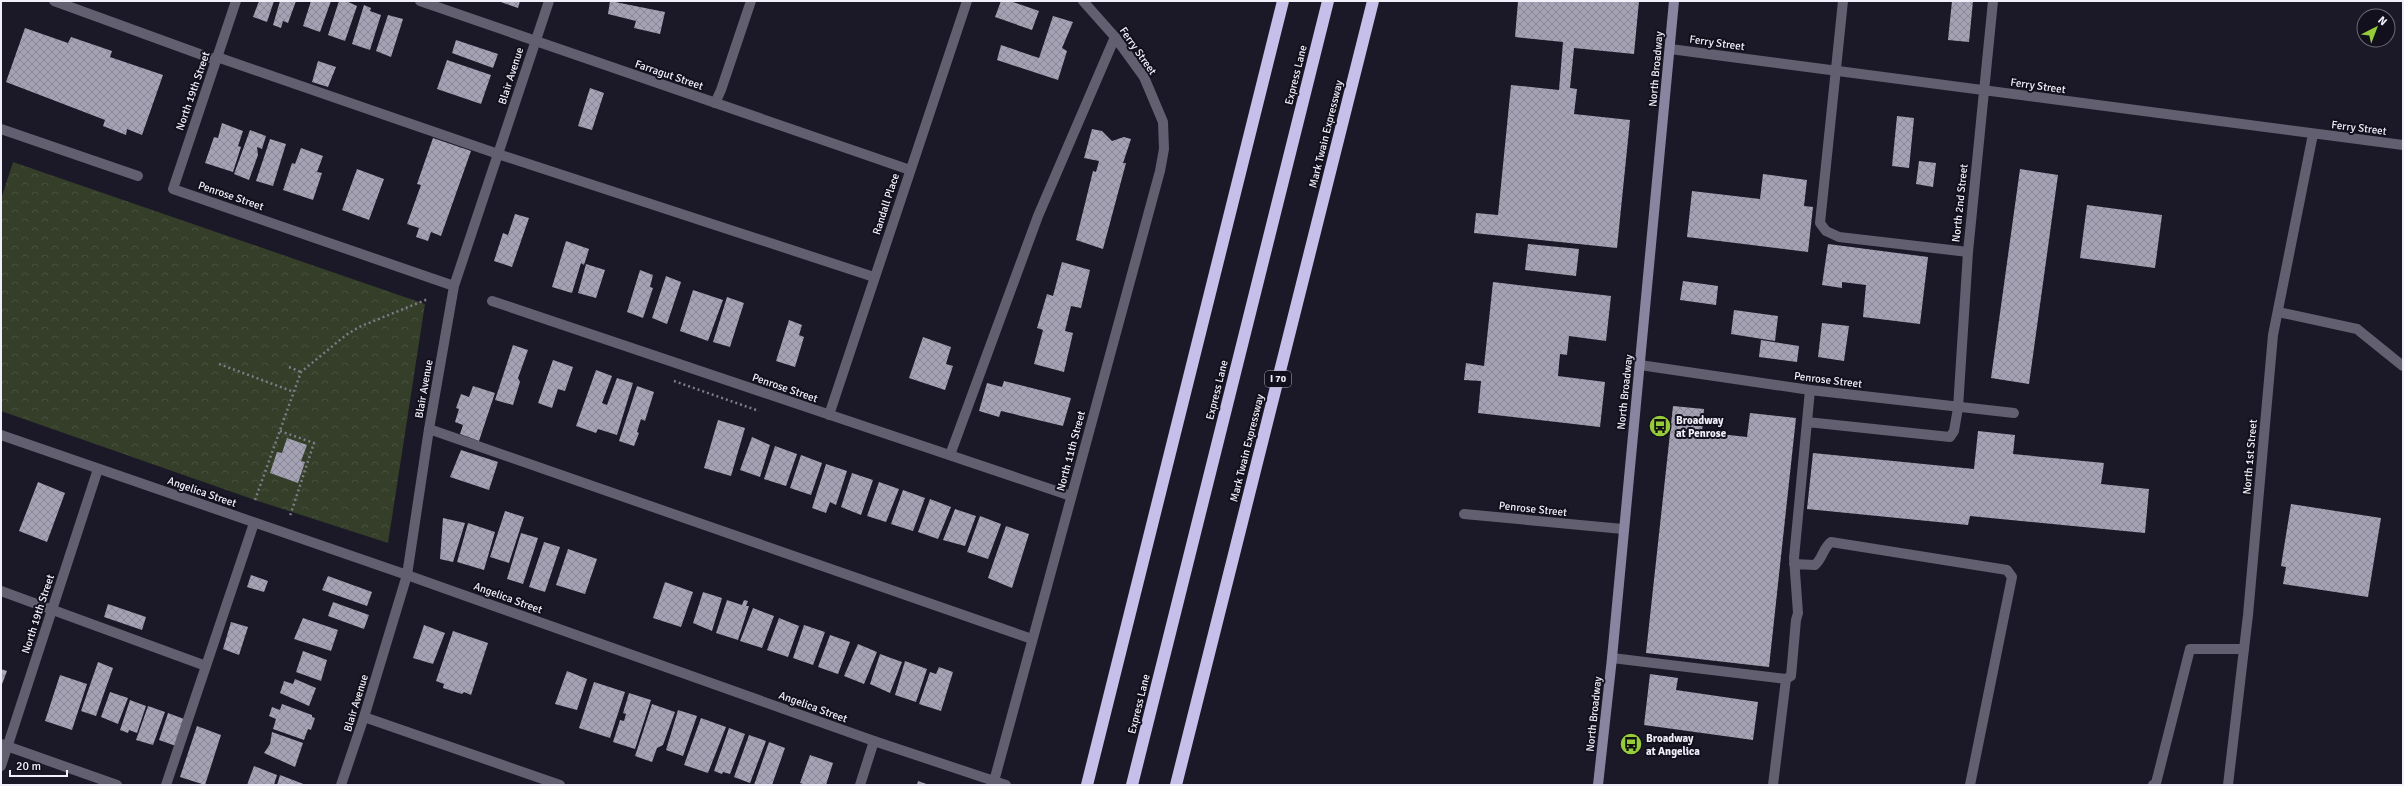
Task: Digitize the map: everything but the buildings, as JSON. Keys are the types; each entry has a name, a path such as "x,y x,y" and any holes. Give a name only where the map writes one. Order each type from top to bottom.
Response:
{"highway":[{"path":"1087,785 1283,1"},
{"name":"Express Lane","path":"1132,785 1328,1"},
{"name":"Mark Twain Expressway","path":"1176,785 1373,1"}],"main road":[{"name":"North Broadway","path":"1598,785 1612,658 1674,1"}],"street":[{"path":"54,1 498,154 874,277"},
{"name":"North 19th Street","path":"173,189 236,1"},
{"name":"Farragut Street","path":"420,1 910,170"},
{"name":"Blair Avenue","path":"342,785 407,575 429,429 454,286 549,1"},
{"path":"715,103 721,90 751,1"},
{"name":"Randall Place","path":"829,415 967,1"},
{"name":"Ferry Street","path":"1082,1 1115,37 1144,77 1163,122"},
{"path":"1843,1 1837,71 1820,223 1826,231 1839,237 1968,252"},
{"name":"North 2nd Street","path":"1807,422 1950,437 1954,431 1958,408 1968,252 1983,90 1994,1"},
{"path":"950,455 1038,216 1115,37"},
{"name":"Ferry Street","path":"1670,49 2403,145"},
{"name":"North 11th Street","path":"993,783 1160,171 1164,149 1163,122"},
{"path":"1,129 138,176"},
{"name":"North 1st Street","path":"2228,785 2244,649 2273,335 2313,134"},
{"name":"Penrose Street","path":"173,189 454,286"},
{"name":"Penrose Street","path":"492,301 1071,496"},
{"path":"2278,312 2357,329 2403,366"},
{"name":"Penrose Street","path":"1640,364 1810,390 1958,408 2014,413"},
{"path":"1612,658 1786,679 1791,676 1798,613 1794,564 1810,390"},
{"path":"429,429 1032,639"},
{"name":"Angelica Street","path":"1,435 407,575 993,783 1006,785"},
{"name":"North 19th Street","path":"1,766 4,745 52,609 98,469"},
{"name":"Penrose Street","path":"1464,514 1624,529"},
{"path":"166,785 254,523"},
{"path":"1794,564 1815,565 1820,561 1826,546 1831,542 2008,570 2012,577 1970,785"},
{"path":"1,591 206,666"},
{"path":"2154,785 2190,649 2244,649"},
{"path":"1773,785 1786,679"},
{"path":"364,717 560,785"},
{"path":"860,785 874,741"},
{"path":"4,745 117,785"}],"path":[{"path":"255,500 301,372 353,331 428,299"},
{"path":"219,364 294,392"},
{"path":"289,367 301,372"},
{"path":"674,381 759,411"},
{"path":"280,431 314,443 290,516"}],"green space":[{"path":"13,162 425,304 388,543 255,500 1,411 1,199"}],"place":[{"name":"Broadway at Penrose","path":"1660,426"},
{"name":"Broadway at Angelica","path":"1631,744"}]}
